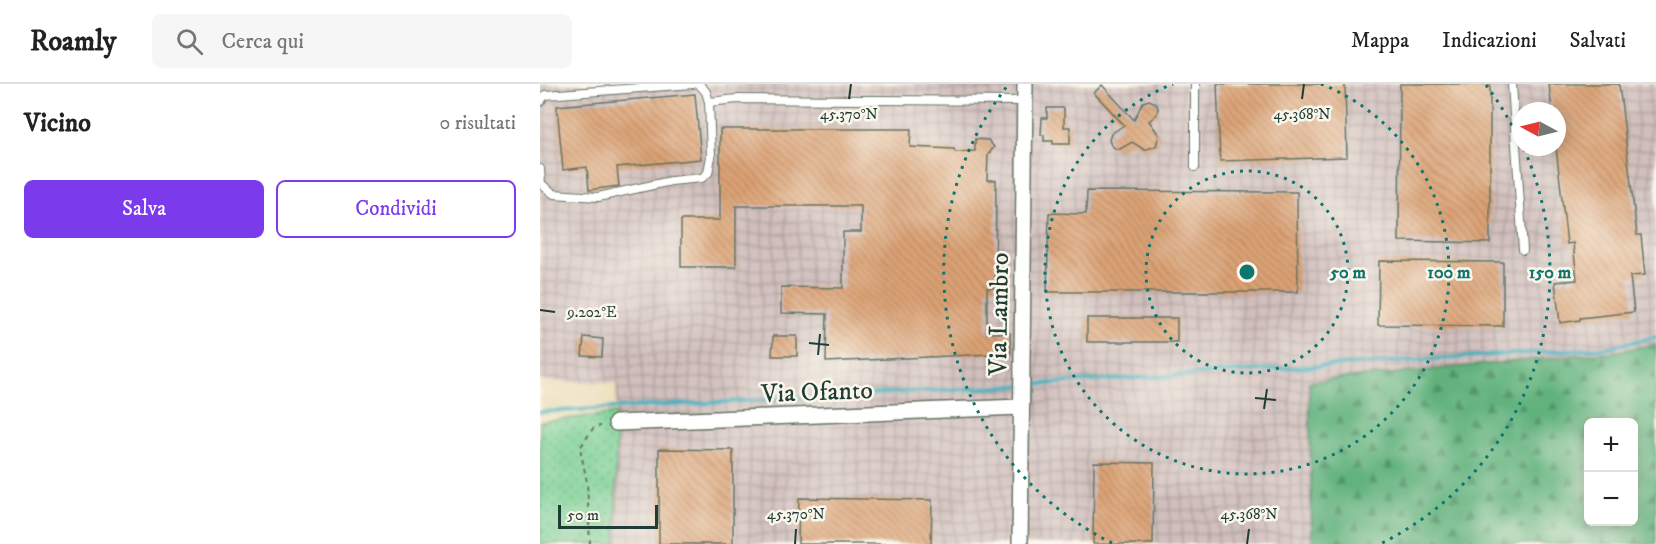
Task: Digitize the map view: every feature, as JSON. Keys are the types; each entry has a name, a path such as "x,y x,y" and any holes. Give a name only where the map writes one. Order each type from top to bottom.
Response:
{"street":[{"name":"Via Lambro","path":"1020,544 1025,84"},
{"name":"Via Ofanto","path":"616,423 1021,403"}],"lane":[{"path":"540,102 545,95 693,84"},
{"path":"540,169 541,184 554,194 598,197 671,181 702,178 708,173 711,156 709,102 706,92 699,84"},
{"path":"1195,84 1195,167"},
{"path":"1512,84 1522,250"},
{"path":"709,102 737,99 1024,101"}],"path":[{"path":"591,544 586,482 580,448 594,427 616,423"}],"shaded area":[{"path":"540,84 1656,84 1656,344 1619,351 1309,382 1312,544 616,544 616,383 540,381"}],"green space":[{"path":"1656,344 1656,544 1312,544 1309,382 1619,351"},
{"path":"616,413 616,544 540,544 540,422"}],"building":[{"path":"1217,84 1345,84 1347,157 1220,161"},
{"path":"1400,84 1490,84 1490,243 1399,241"},
{"path":"1549,84 1619,84 1637,235 1641,235 1645,275 1630,276 1634,312 1580,318 1580,320 1560,323 1555,282 1577,280 1573,243 1567,244 1557,156 1566,156 1566,102 1551,102"},
{"path":"1102,85 1134,120 1143,102 1149,100 1156,103 1157,114 1149,121 1159,135 1156,146 1145,150 1132,142 1120,149 1111,145 1109,140 1111,134 1124,125 1094,93"},
{"path":"695,94 701,159 617,167 619,186 589,190 587,167 563,170 557,106"},
{"path":"1047,108 1064,108 1064,127 1070,127 1070,144 1053,144 1053,141 1044,141 1044,135 1041,135 1042,118 1047,118"},
{"path":"720,129 911,129 910,147 954,149 955,152 975,151 975,139 988,140 994,147 988,155 987,180 996,180 995,288 987,288 987,333 1010,333 1011,353 826,362 827,314 781,313 781,287 843,288 843,232 861,232 861,206 736,206 736,267 681,267 681,220 720,220"},
{"path":"1087,191 1297,192 1298,292 1047,292 1049,213 1086,214"},
{"path":"1379,261 1503,262 1503,326 1378,325"},
{"path":"1087,318 1177,318 1177,342 1087,342"},
{"path":"773,336 797,336 797,356 772,356"},
{"path":"584,337 603,339 602,357 582,356"},
{"path":"659,449 733,450 733,544 659,544"},
{"path":"1094,462 1154,463 1153,544 1093,544"},
{"path":"799,498 932,500 931,544 798,544"}],"waterway":[{"path":"1026,385 1604,348 1656,337"},
{"path":"540,412 1019,386"}]}
